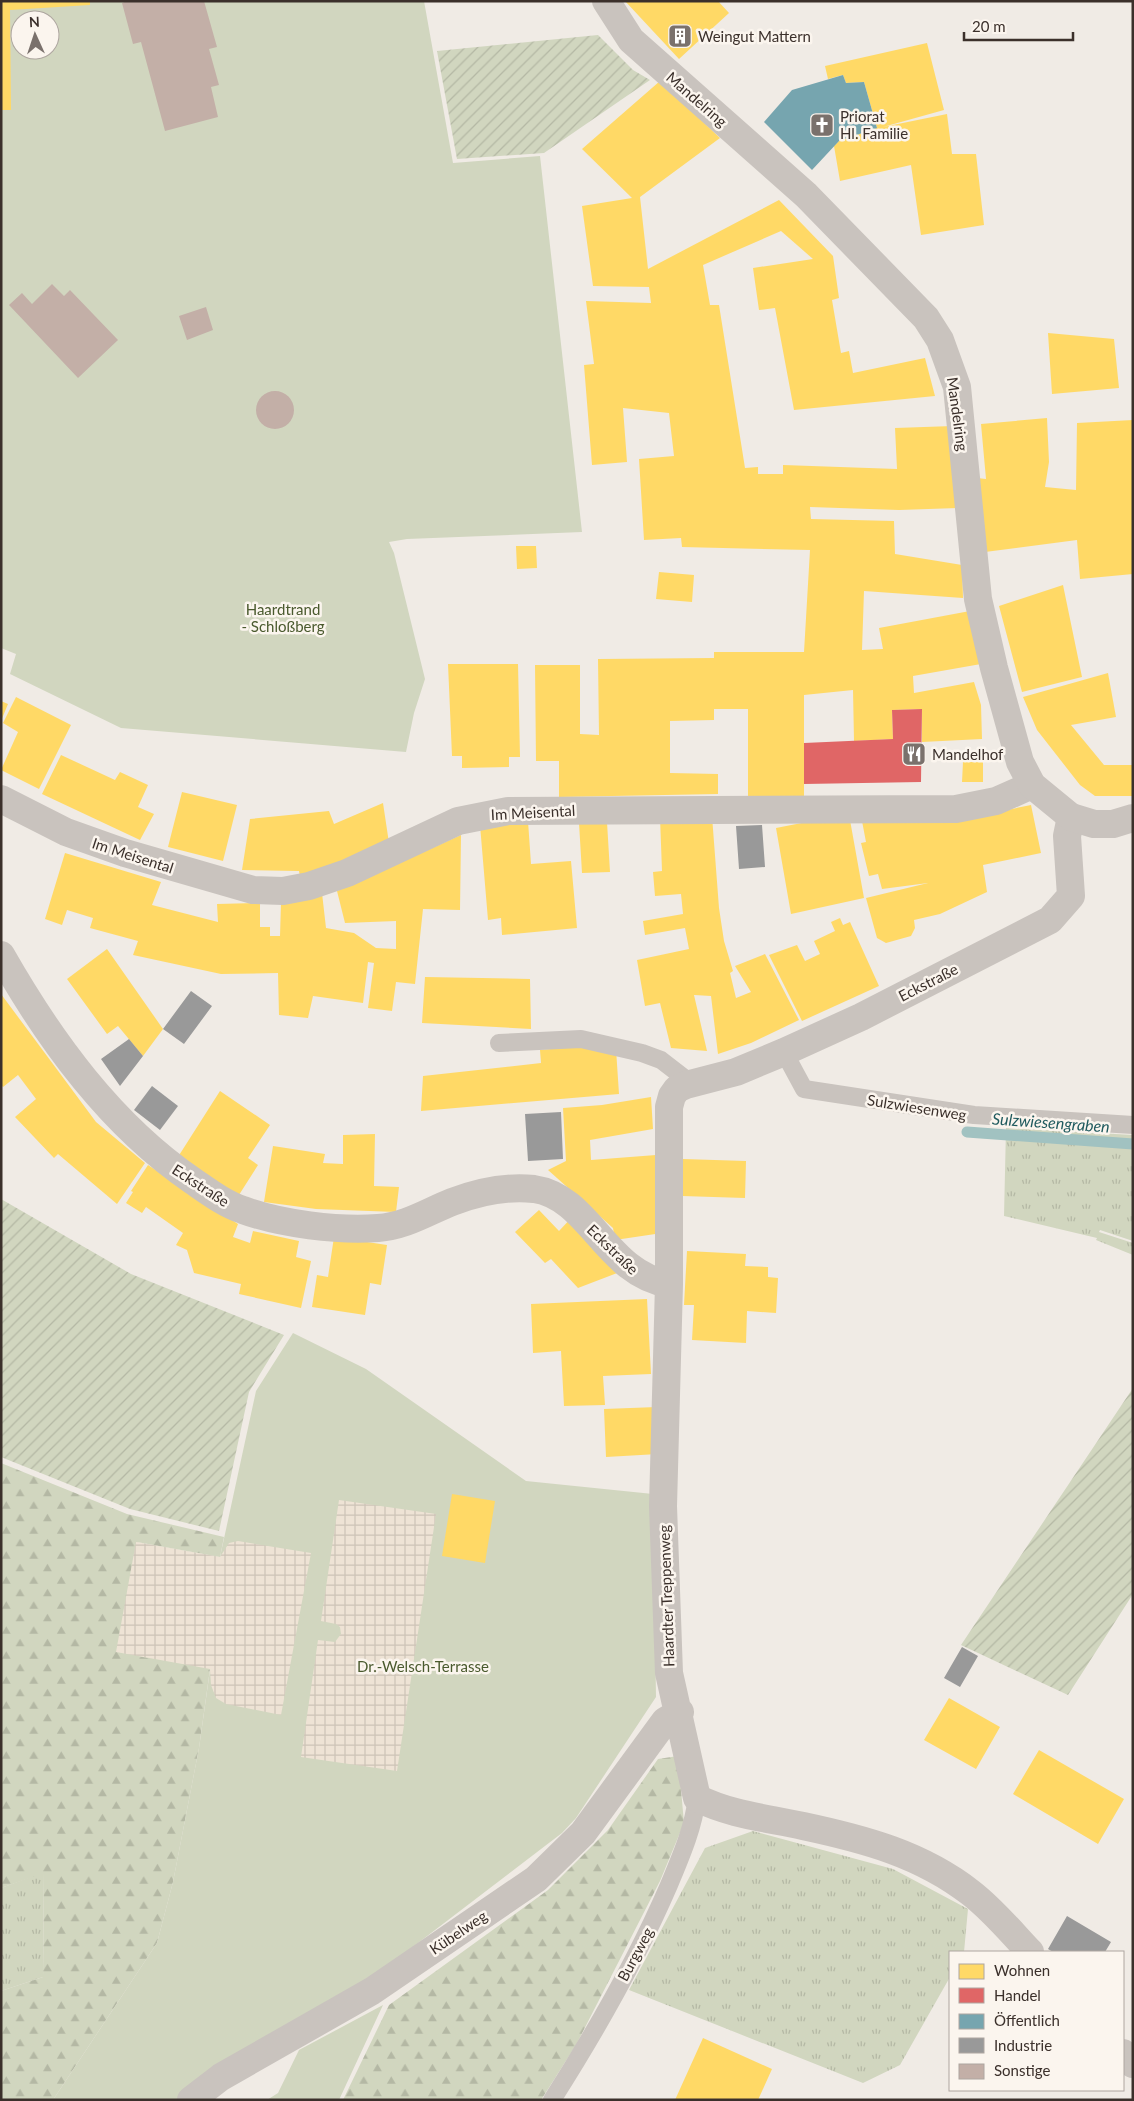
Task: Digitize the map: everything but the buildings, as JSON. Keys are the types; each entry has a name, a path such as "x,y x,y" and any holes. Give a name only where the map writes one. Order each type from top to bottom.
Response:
{"street":[{"name":"Mandelring","path":"606,1 631,40 806,194 926,318 940,340 957,387 978,599 994,668 1020,762 1032,785 1071,817 1094,824 1112,824 1133,818"},
{"name":"Im Meisental","path":"3,804 66,832 125,853 252,890 283,891 309,886 347,873 458,821 508,811 956,808 996,801 1032,785"},
{"name":"Eckstraße","path":"686,1084 736,1072 784,1052 861,1017 1050,920 1071,896 1067,836 1071,817"},
{"name":"Eckstraße","path":"1,955 52,1036 113,1113 152,1150 215,1197 243,1210 266,1216 353,1229 396,1226 480,1193 499,1190 534,1190 550,1193 566,1202 630,1269 652,1282 669,1284"},
{"path":"669,1284 669,1107 672,1096 677,1089 686,1084"},
{"name":"Haardter Treppenweg","path":"669,1284 662,1506 669,1673 680,1712 687,1758 697,1798"},
{"name":"Kübelweg","path":"191,2100 220,2077 372,1991 536,1878 583,1833 665,1721 680,1712"},
{"path":"697,1798 720,1809 860,1838 901,1852 939,1870 972,1894 1029,1951"},
{"path":"1124,2054 1133,2064"}],"lane":[{"path":"499,1043 581,1039 661,1060 683,1077 686,1084"},
{"name":"Sulzwiesenweg","path":"784,1052 804,1089 974,1116 1133,1125"},
{"name":"Burgweg","path":"552,2100 584,2049 654,1919 690,1836 697,1798"}],"green space":[{"name":"Haardtrand - Schloßberg","path":"1,1 424,1 453,163 540,156 582,532 407,539 389,542 394,553 425,679 414,713 406,752 121,728 10,674 16,654 1,648"},
{"path":"598,35 633,70 650,80 544,153 457,159 437,51"},
{"path":"1006,1128 1133,1135 1133,1241 1100,1230 1099,1232 1133,1243 1133,1255 1096,1240 1097,1238 1004,1216"},
{"path":"1,1199 131,1274 284,1335 249,1392 219,1531 130,1509 1,1457"},
{"name":"Dr.-Welsch-Terrasse","path":"293,1333 366,1369 526,1481 653,1494 656,1697 576,1818 562,1833 363,1985 178,2100 53,2100 157,1943 173,1882 199,1748 210,1670 116,1652 136,1542 220,1557 256,1391"},
{"path":"1133,1388 1133,1594 1068,1695 961,1645"},
{"path":"1,1463 127,1514 224,1537 220,1557 137,1542 210,1669 199,1748 173,1882 157,1943 53,2100 1,2100 1,1991 43,1977 44,1873 1,1888"},
{"path":"678,1756 684,1823 660,1881 576,2045 541,2100 343,2100 389,2005 548,1890 608,1830 658,1759"},
{"path":"753,1831 893,1869 968,1909 964,1951 949,1951 949,1979 900,2065 863,2083 629,1990 705,1848"},
{"path":"44,1872 43,1977 1,1991 1,1888"},
{"path":"383,2005 339,2100 267,2100 278,2093 299,2050"}],"shaded area":[{"path":"339,1500 436,1514 397,1771 301,1757 318,1640 335,1642 341,1634 340,1627 336,1624 321,1621"},
{"path":"238,1541 311,1553 281,1715 226,1704 216,1698 211,1685 210,1669 116,1652 136,1542 220,1557 229,1543"}],"waterway":[{"name":"Sulzwiesengraben","path":"967,1132 1133,1144"}],"place":[{"name":"Weingut Mattern","path":"680,36"},
{"name":"Priorat Hl. Familie","path":"822,125"},
{"name":"Mandelhof","path":"914,754"}]}
